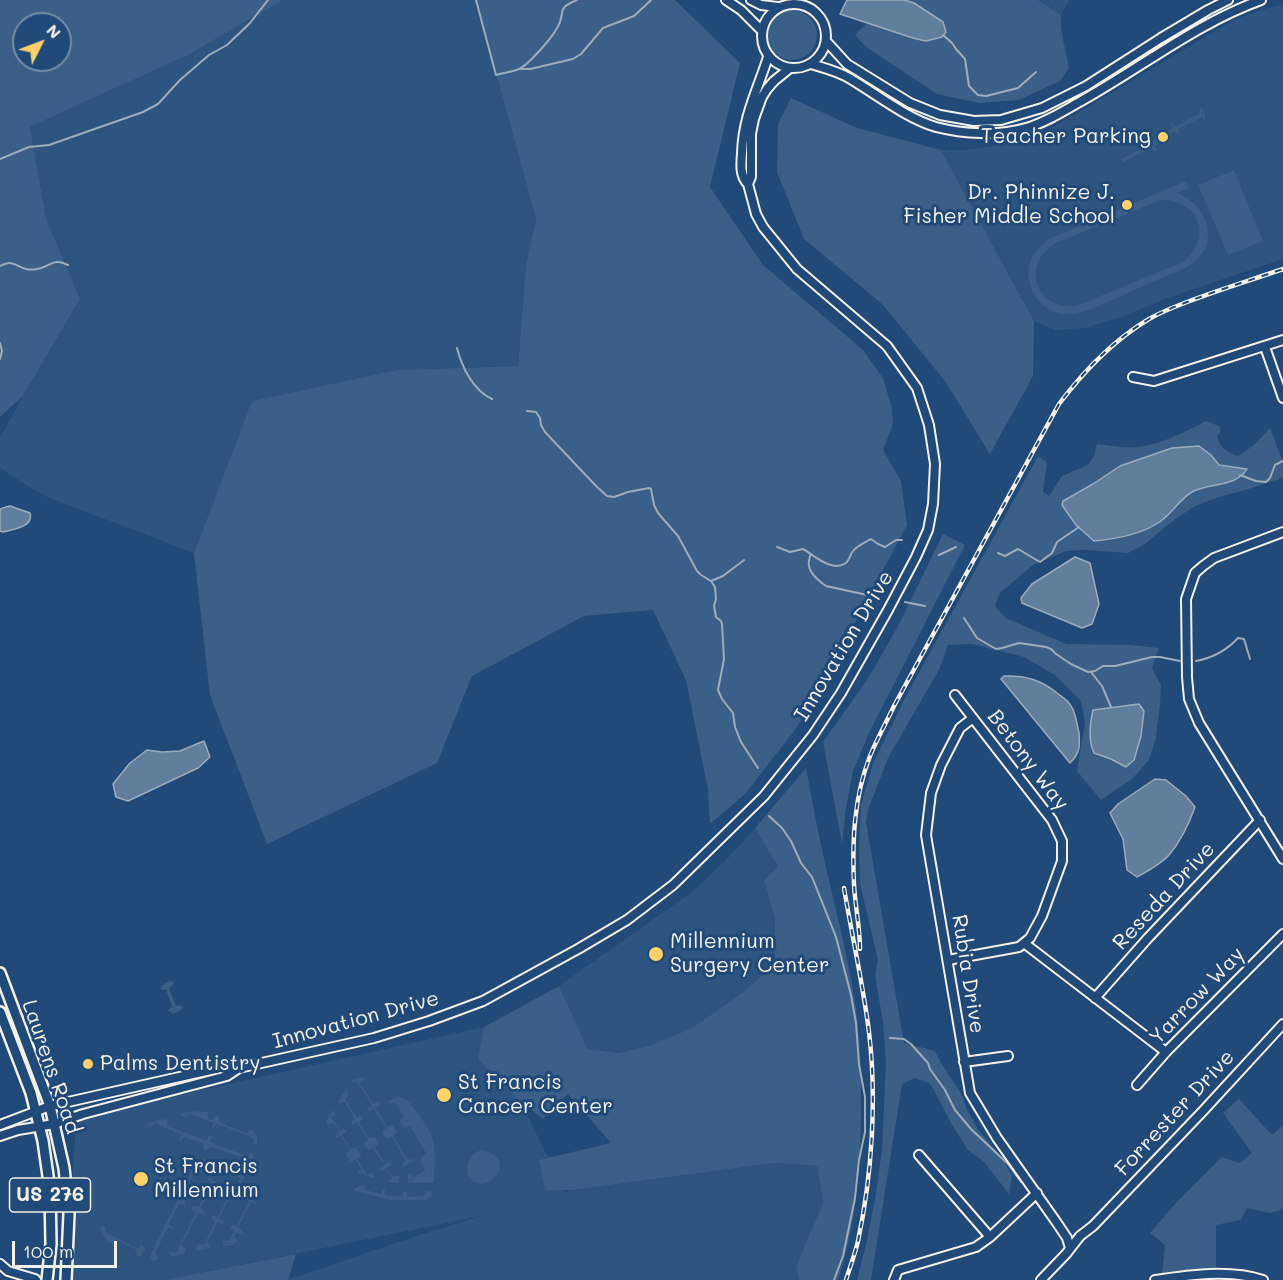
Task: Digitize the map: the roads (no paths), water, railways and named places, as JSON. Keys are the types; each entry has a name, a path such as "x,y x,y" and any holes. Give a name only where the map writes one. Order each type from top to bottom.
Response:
{"main road":[{"name":"Laurens Road","path":"0,974 50,1106 64,1168 69,1214 66,1280"},
{"name":"Laurens Road","path":"0,1012 31,1093 40,1126 50,1190 51,1244 47,1280"}],"street":[{"path":"726,0 741,10 762,31"},
{"path":"751,0 761,5 778,7 793,3 809,7 821,19 826,38 847,64 910,103 940,115 974,121 1001,120 1042,108 1086,86 1171,32 1228,0"},
{"path":"811,64 831,69 923,122 937,127 987,133 1024,129 1045,121 1104,88 1222,16 1261,0"},
{"path":"778,7 770,13 762,31 762,41 768,57 774,62 790,68 801,68 811,64 823,50 826,38"},
{"name":"Innovation Drive","path":"0,1125 21,1119 50,1106 224,1067 239,1068 375,1038 429,1022 483,1001 627,920 673,885 765,796 813,735 842,693 921,547 928,530 933,504 935,464 929,425 917,388 887,346 797,269 763,227 754,208 748,184 743,179 741,163 744,128 768,57"},
{"name":"Innovation Drive","path":"748,184 751,177 751,134 754,119 762,98 774,81 790,68"},
{"path":"1133,377 1154,381 1283,340"},
{"path":"1264,347 1283,398"},
{"path":"1283,532 1215,558 1203,566 1195,573 1186,599 1189,699 1199,723 1283,859"},
{"name":"Betony Way","path":"955,695 1052,820 1062,841 1062,861 1042,916 1030,938 1024,943"},
{"name":"Rubia Drive","path":"974,718 960,728 941,765 931,793 926,835 964,1062 970,1093 997,1137 1057,1223 1066,1238 1068,1251"},
{"name":"Reseda Drive","path":"1095,998 1148,938 1260,820"},
{"name":"Yarrow Way","path":"1137,1085 1166,1052 1283,934"},
{"path":"948,960 1019,947 1024,943 1166,1052"},
{"name":"Forrester Drive","path":"1041,1280 1080,1236 1093,1226 1283,1024"},
{"path":"964,1062 1008,1056"},
{"name":"Innovation Drive","path":"0,1136 18,1130 54,1124 83,1114 227,1076 239,1068"},
{"path":"919,1155 990,1237"},
{"path":"894,1280 898,1270 976,1247 1037,1193"},
{"name":"Rubia Drive","path":"1057,1223 1080,1236"},
{"name":"Forrester Drive","path":"1068,1251 1073,1251 1093,1226"},
{"path":"0,1264 8,1271 36,1279 49,1268"},
{"path":"1155,1280 1227,1275 1263,1280"}],"waterway":[{"path":"0,159 29,147 49,145 143,112 158,104 180,80 209,55 227,45 250,23 268,0"},
{"path":"476,0 496,75 519,69 540,51 560,23 563,9 577,0"},
{"path":"520,69 530,69 573,59 581,54 603,28 634,16 651,0"},
{"path":"943,35 965,59 969,86 978,95 986,96 1018,88 1036,72"},
{"path":"0,266 9,263 32,270 55,262 68,265"},
{"path":"0,343 2,351 0,359"},
{"path":"457,348 474,385 492,399"},
{"path":"527,411 536,412 545,432 607,496 614,497 628,492 651,489 658,513 678,536 697,571 711,581 715,587 714,606 716,617 722,624 724,659 718,690 733,713 741,742 758,768"},
{"path":"1240,475 1266,482 1275,465 1283,461"},
{"path":"998,553 1005,556 1018,549 1040,562 1052,553 1057,542 1079,527"},
{"path":"777,547 790,552 803,549 829,565 841,566 846,563 855,549 871,539 885,547 896,540 902,540"},
{"path":"939,555 956,547"},
{"path":"811,554 809,568 826,586 881,598"},
{"path":"711,581 723,576 744,560"},
{"path":"905,602 925,606"},
{"path":"964,618 977,638 996,649 1019,643 1046,647 1071,664 1088,672 1103,666 1115,666 1152,657 1180,661"},
{"path":"1196,661 1219,653 1238,638 1244,639 1250,659"},
{"path":"1091,672 1102,686 1111,707"},
{"path":"769,816 782,828 801,863 812,877 836,937 856,1023 859,1064 865,1097 865,1132 843,1256 834,1280"},
{"path":"890,1038 904,1039 911,1044 928,1063 955,1110 971,1129 1008,1164 1021,1182"}],"railway":[{"path":"860,949 853,852 857,803 870,756 894,706 1059,404 1100,357 1149,319 1199,298 1283,269"},
{"path":"844,888 867,1014 873,1084 872,1137 867,1190 858,1241 846,1280"}],"place":[{"name":"Teacher Parking","path":"1163,137"},
{"name":"Dr. Phinnize J. Fisher Middle School","path":"1127,205"},
{"name":"Millennium Surgery Center","path":"656,954"},
{"name":"Palms Dentistry","path":"88,1064"},
{"name":"St Francis Cancer Center","path":"444,1095"},
{"name":"St Francis Millennium","path":"141,1179"}]}
